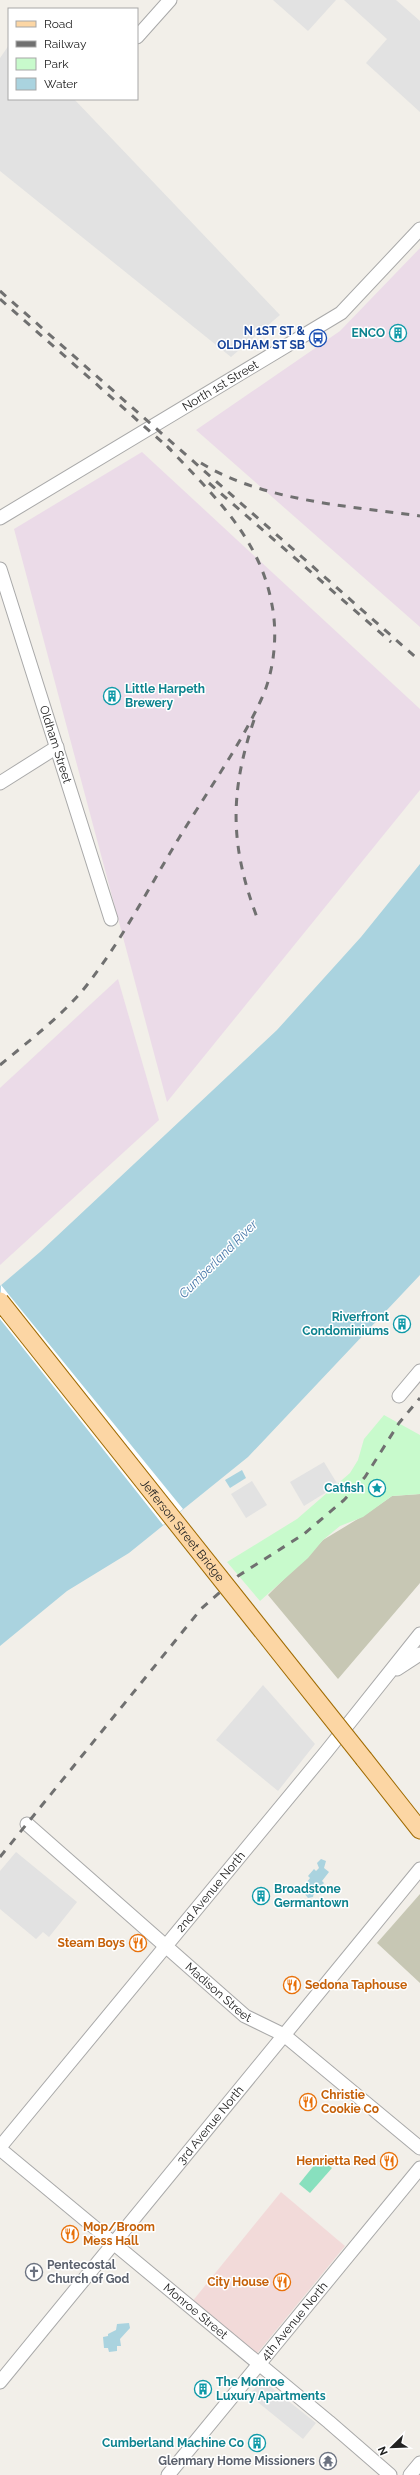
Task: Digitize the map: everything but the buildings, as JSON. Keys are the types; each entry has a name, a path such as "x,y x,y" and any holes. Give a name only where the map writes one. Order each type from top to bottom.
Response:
{"main road":[{"name":"Jefferson Street Bridge","path":"0,1301 420,1830"},
{"path":"396,1800 420,1808"}],"street":[{"path":"138,36 153,19 163,2"},
{"name":"North 1st Street","path":"0,518 342,313 420,229"},
{"name":"Oldham Street","path":"0,569 111,920"},
{"path":"0,783 57,747"},
{"path":"399,1396 420,1370"},
{"name":"2nd Avenue North","path":"0,2148 420,1634"},
{"path":"386,1677 420,1654"},
{"name":"Madison Street","path":"27,1824 119,1903 164,1947 245,2016 284,2035 420,2148"},
{"name":"3rd Avenue North","path":"0,2382 420,1869"},
{"name":"Monroe Street","path":"0,2148 390,2475"},
{"name":"4th Avenue North","path":"168,2475 260,2365 420,2168"},
{"path":"410,2475 420,2463"}],"shaded area":[{"path":"273,0 336,0 308,31"},
{"path":"344,0 396,0 420,21 420,112 366,63 387,39"},
{"path":"8,46 8,100 75,100 280,315 231,357 0,171 0,58"},
{"path":"420,248 420,627 196,430 340,331"},
{"path":"142,452 420,709 420,790 167,1102 14,529"},
{"path":"118,979 159,1120 0,1265 0,1088"},
{"path":"324,1462 338,1485 304,1506 290,1482"},
{"path":"252,1481 267,1505 246,1518 231,1494"},
{"path":"420,1494 420,1583 338,1679 268,1595 323,1540 392,1496"},
{"path":"263,1685 315,1744 278,1791 216,1740"},
{"path":"16,1852 77,1902 49,1937 43,1932 36,1939 0,1909 0,1871"},
{"path":"420,1894 420,1983 377,1943"},
{"path":"281,2192 345,2246 255,2356 191,2303"},
{"path":"262,2380 316,2423 303,2439 249,2395"}],"green space":[{"path":"384,1415 420,1435 420,1494 392,1496 363,1517 340,1526 323,1540 308,1558 260,1601 227,1562 297,1519 350,1473 358,1460 364,1439"},
{"path":"320,2158 332,2168 310,2193 299,2184"}],"water":[{"name":"Cumberland River","path":"420,864 420,1275 248,1457 129,1553 67,1591 0,1646 0,1286 40,1252 277,1030 361,937"},
{"path":"242,1470 246,1478 230,1488 225,1480"},
{"path":"321,1859 326,1861 324,1868 329,1872 322,1881 324,1883 318,1890 315,1888 313,1897 308,1898 305,1894 308,1889 304,1886 310,1878 308,1876 314,1869 316,1871 319,1868 317,1863"},
{"path":"129,2323 130,2328 120,2339 121,2346 117,2346 117,2351 109,2352 108,2348 104,2348 103,2337 108,2336 108,2334 116,2330 117,2324"}],"pier":[{"path":"1,1285 183,1509 163,1525 0,1319"}],"railway":[{"path":"0,291 420,661"},
{"path":"0,299 171,450"},
{"path":"0,1065 43,1029 74,1000 109,954 243,735 261,700 269,678 274,654 274,617 266,581 257,558 245,537 217,499 167,446"},
{"path":"201,463 225,476 251,486 279,494 335,505 420,516"},
{"path":"209,483 391,642"},
{"path":"254,720 240,772 236,820 242,868 258,920"},
{"path":"0,1857 201,1609 238,1576 304,1534 344,1500 365,1477 399,1423 420,1398"}],"place":[{"name":"ENCO","path":"398,333"},
{"name":"N 1ST ST & OLDHAM ST SB","path":"318,338"},
{"name":"Little Harpeth Brewery","path":"112,696"},
{"name":"Riverfront Condominiums","path":"402,1324"},
{"name":"Catfish","path":"377,1488"},
{"name":"Broadstone Germantown","path":"261,1896"},
{"name":"Steam Boys","path":"138,1943"},
{"name":"Sedona Taphouse","path":"292,1985"},
{"name":"Christie Cookie Co","path":"308,2102"},
{"name":"Henrietta Red","path":"389,2161"},
{"name":"Mop/Broom Mess Hall","path":"70,2234"},
{"name":"Pentecostal Church of God","path":"34,2272"},
{"name":"City House","path":"282,2282"},
{"name":"The Monroe Luxury Apartments","path":"203,2389"},
{"name":"Cumberland Machine Co","path":"257,2443"},
{"name":"Glenmary Home Missioners","path":"328,2461"}]}
